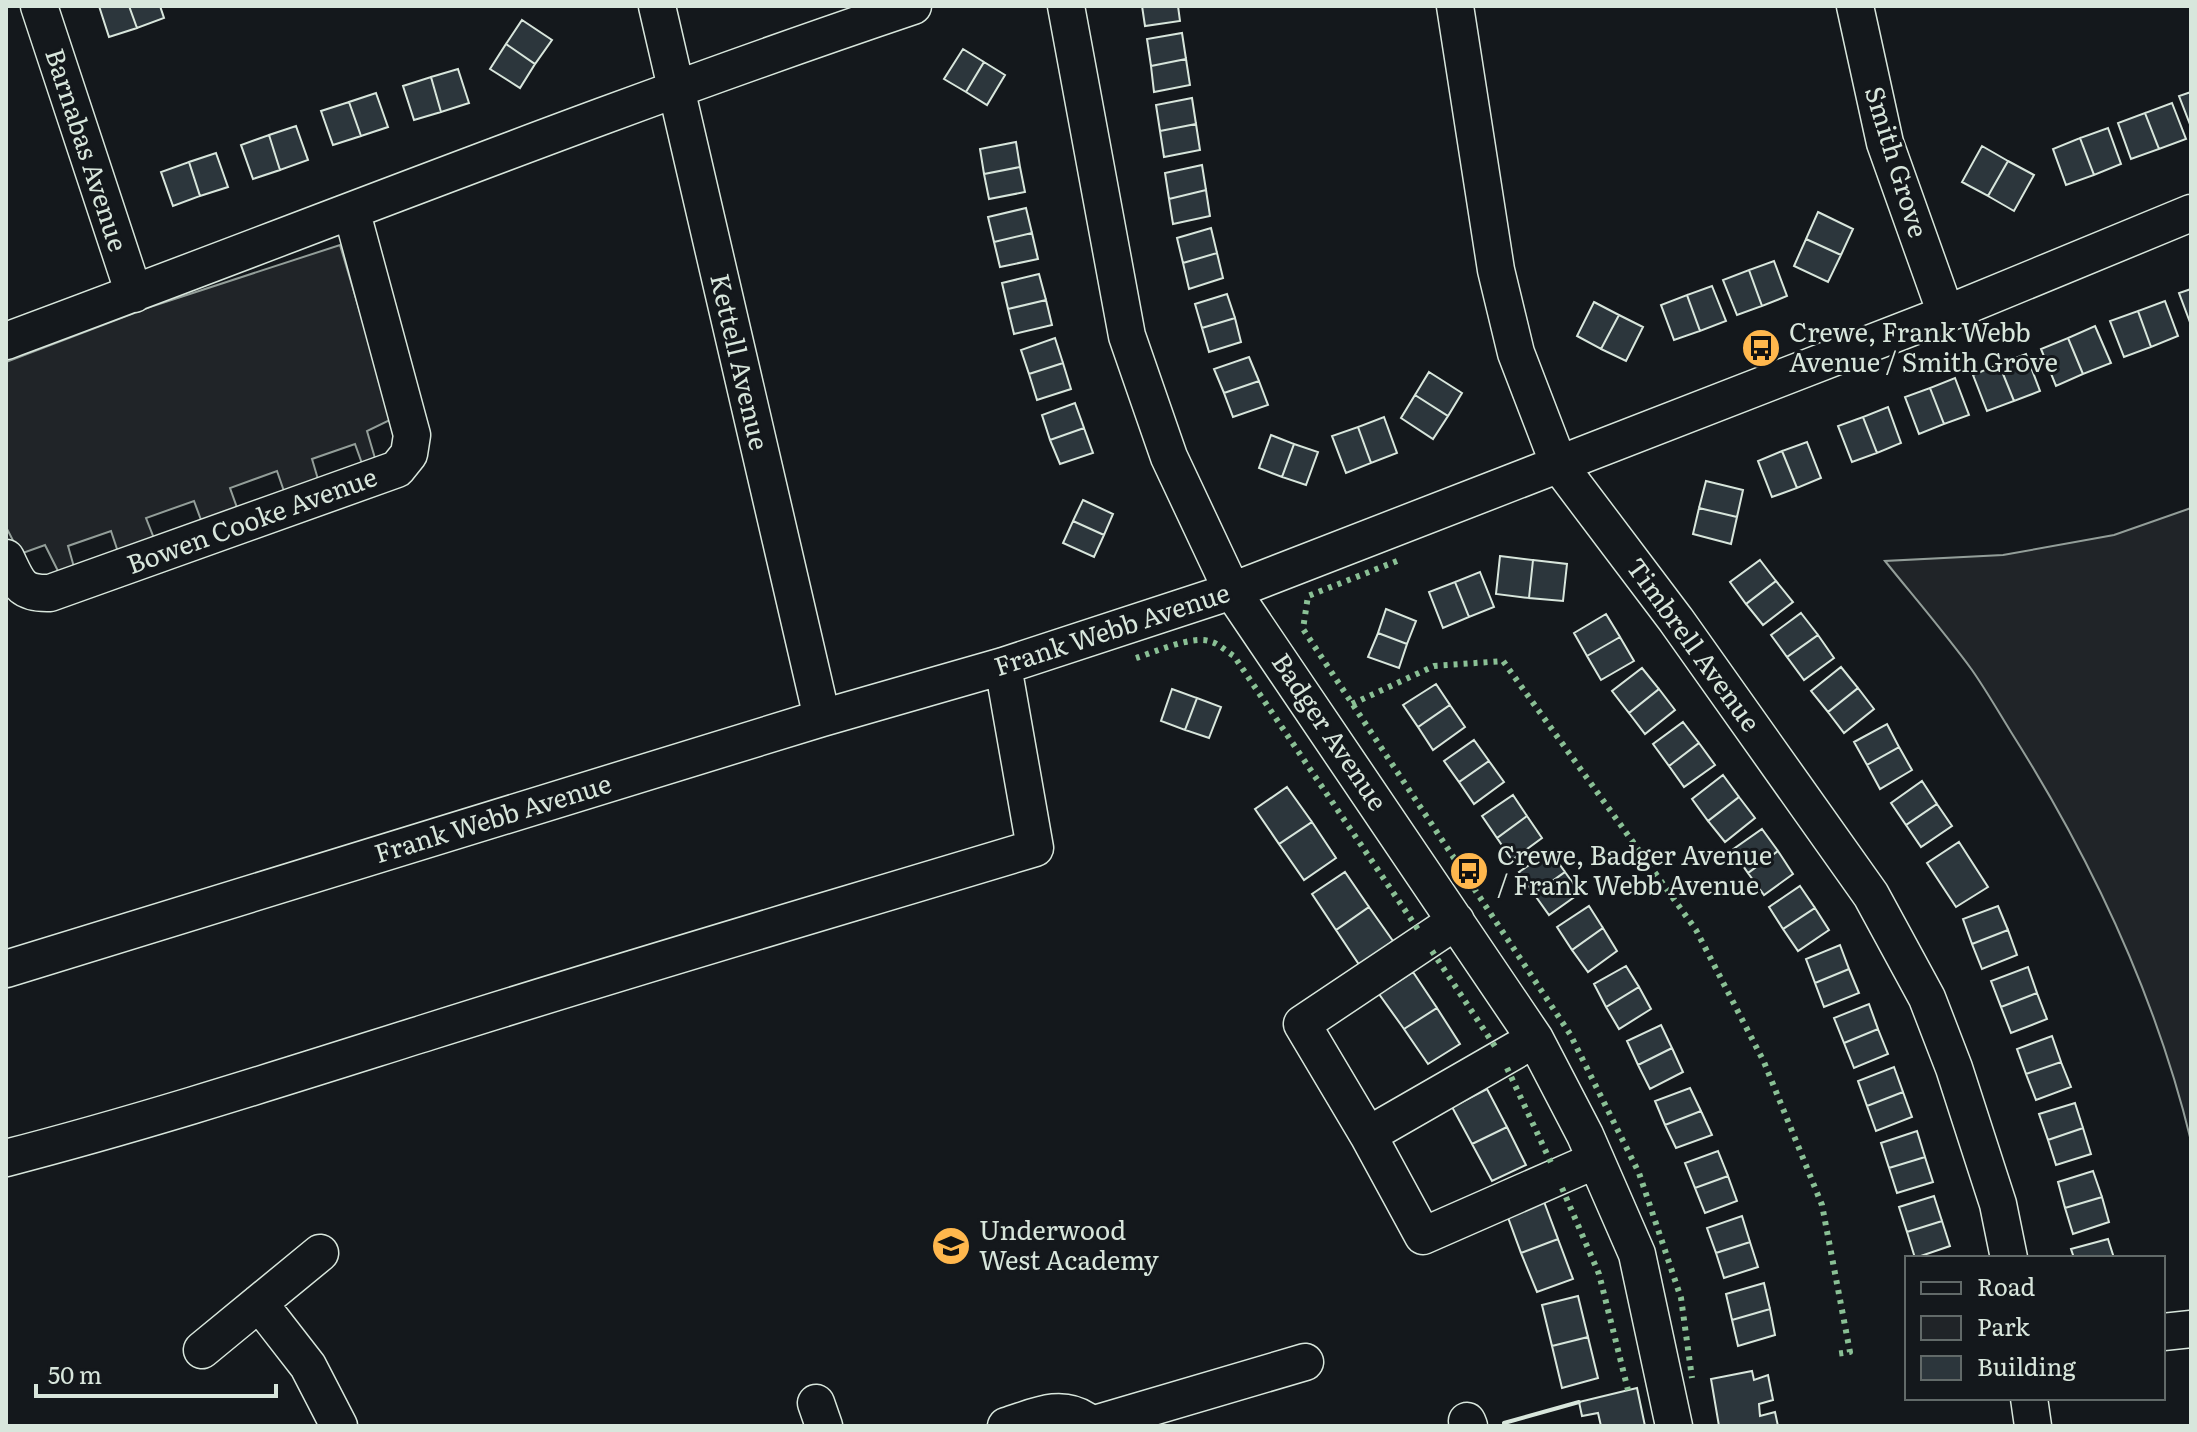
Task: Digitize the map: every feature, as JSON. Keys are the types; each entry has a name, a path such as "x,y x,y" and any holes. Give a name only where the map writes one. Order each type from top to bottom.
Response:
{"street":[{"name":"Barnabas Avenue","path":"39,6 134,294"},
{"name":"Kettell Avenue","path":"657,6 822,718"},
{"path":"6,341 352,213 675,87 913,6"},
{"name":"Badger Avenue","path":"1066,6 1127,336 1169,457 1232,591 1535,1039 1596,1160 1637,1254 1674,1426"},
{"name":"Timbrell Avenue","path":"1455,6 1496,270 1516,353 1559,465 1676,620 1871,895 1927,998 1954,1068 1998,1204 2009,1256"},
{"name":"Smith Grove","path":"1855,6 1885,143 1946,314"},
{"name":"Bowen Cooke Avenue","path":"6,558 21,587 34,594 50,593 397,469 409,454 412,435 352,213"},
{"name":"Frank Webb Avenue","path":"6,969 822,718 1003,666 1232,591 1946,314 2191,213"},
{"path":"6,1158 117,1130 1035,848 1003,666"},
{"path":"1456,921 1302,1024 1423,1236 1596,1160"},
{"path":"1368,1135 1535,1039"},
{"path":"202,1350 320,1253"},
{"path":"259,1303 308,1366 339,1426"},
{"path":"2165,1332 2191,1329"},
{"path":"1006,1426 1058,1410 1072,1412 1085,1420 1087,1426 1305,1362"},
{"path":"2029,1400 2033,1426"}],"green space":[{"path":"340,245 392,419 367,431 377,465 364,469 355,444 312,459 320,486 286,497 277,471 230,488 240,516 204,528 194,501 146,518 157,546 120,558 111,531 68,546 76,574 62,579 45,545 20,554 6,527 6,362 150,307"},
{"path":"2191,508 2191,1141 2159,1034 2139,981 2118,929 2068,828 1977,678 1885,561 2003,555 2114,535"}],"building":[{"path":"99,6 129,6 137,28 109,37"},
{"path":"129,6 160,6 164,18 137,28"},
{"path":"1142,6 1178,6 1180,21 1145,26"},
{"path":"522,20 552,40 535,64 506,44"},
{"path":"1182,33 1186,59 1151,66 1147,39"},
{"path":"506,44 535,64 520,88 490,69"},
{"path":"963,49 984,62 966,92 944,79"},
{"path":"1186,59 1190,85 1154,92 1151,66"},
{"path":"984,62 1005,75 987,105 966,92"},
{"path":"458,69 469,103 441,112 431,77"},
{"path":"431,77 441,112 414,120 403,86"},
{"path":"2191,92 2191,127 2179,96"},
{"path":"376,93 388,127 361,136 349,102"},
{"path":"1192,98 1196,124 1160,131 1156,105"},
{"path":"349,102 361,136 333,145 321,111"},
{"path":"2172,103 2186,139 2159,149 2145,113"},
{"path":"2145,113 2159,149 2131,159 2118,123"},
{"path":"1196,124 1200,150 1164,157 1160,131"},
{"path":"296,126 308,160 280,170 269,135"},
{"path":"2108,128 2121,164 2094,175 2080,138"},
{"path":"269,135 280,170 253,179 241,145"},
{"path":"2080,138 2094,175 2066,185 2053,149"},
{"path":"1016,142 1020,167 984,174 980,149"},
{"path":"1982,146 2008,161 1988,196 1962,182"},
{"path":"216,153 228,187 200,196 189,162"},
{"path":"2008,161 2034,175 2014,211 1988,196"},
{"path":"189,162 200,196 173,206 161,172"},
{"path":"1202,165 1206,190 1169,199 1165,173"},
{"path":"1020,167 1025,192 989,199 984,174"},
{"path":"1206,190 1210,216 1173,224 1169,199"},
{"path":"1026,208 1032,233 994,242 988,217"},
{"path":"1818,212 1853,229 1841,255 1806,239"},
{"path":"1211,228 1217,253 1183,263 1177,238"},
{"path":"1032,233 1038,259 1000,267 994,242"},
{"path":"1806,239 1841,255 1828,282 1794,266"},
{"path":"1217,253 1223,278 1189,289 1183,263"},
{"path":"1774,261 1787,296 1762,306 1749,270"},
{"path":"1749,270 1762,306 1737,315 1723,280"},
{"path":"1039,274 1046,300 1008,309 1002,283"},
{"path":"1712,286 1726,321 1700,331 1687,295"},
{"path":"2191,289 2191,325 2179,293"},
{"path":"1227,294 1235,318 1202,328 1195,304"},
{"path":"1687,295 1700,331 1674,340 1661,305"},
{"path":"1046,300 1052,325 1014,334 1008,309"},
{"path":"2165,301 2178,336 2151,347 2138,311"},
{"path":"1594,302 1619,315 1601,349 1577,336"},
{"path":"2138,311 2151,347 2124,357 2110,321"},
{"path":"1619,315 1643,327 1626,361 1601,349"},
{"path":"1235,318 1241,342 1209,352 1202,328"},
{"path":"2095,326 2111,363 2083,374 2068,338"},
{"path":"1055,338 1063,363 1029,374 1021,350"},
{"path":"2068,338 2083,374 2056,386 2041,349"},
{"path":"2026,354 2040,391 2014,401 1999,364"},
{"path":"1249,357 1259,381 1224,393 1214,369"},
{"path":"1063,363 1071,389 1037,400 1029,374"},
{"path":"1999,364 2014,401 1987,411 1973,375"},
{"path":"1429,372 1462,393 1448,416 1415,395"},
{"path":"1955,378 1969,415 1944,424 1930,388"},
{"path":"1259,381 1268,405 1233,417 1224,393"},
{"path":"1930,388 1944,424 1919,434 1905,397"},
{"path":"1415,395 1448,416 1433,439 1401,418"},
{"path":"1075,403 1084,428 1050,440 1042,415"},
{"path":"1888,407 1901,443 1877,453 1863,417"},
{"path":"1384,417 1397,453 1371,463 1358,427"},
{"path":"1863,417 1877,453 1852,462 1838,426"},
{"path":"1358,427 1371,463 1346,473 1332,436"},
{"path":"1084,428 1093,453 1060,464 1050,440"},
{"path":"1271,435 1294,444 1282,477 1259,468"},
{"path":"1807,442 1821,478 1797,488 1782,451"},
{"path":"1294,444 1318,452 1306,485 1282,477"},
{"path":"1782,451 1797,488 1772,497 1758,461"},
{"path":"1706,481 1743,490 1737,517 1699,508"},
{"path":"1083,500 1113,514 1104,535 1073,521"},
{"path":"1699,508 1737,517 1731,544 1693,534"},
{"path":"1073,521 1104,535 1094,557 1063,543"},
{"path":"1500,556 1533,560 1529,598 1496,594"},
{"path":"1533,560 1567,564 1563,601 1529,598"},
{"path":"1760,560 1776,581 1746,604 1730,582"},
{"path":"1480,572 1494,607 1469,617 1455,582"},
{"path":"1776,581 1793,602 1763,625 1746,604"},
{"path":"1455,582 1469,617 1443,628 1429,592"},
{"path":"1386,609 1416,621 1407,644 1378,633"},
{"path":"1801,613 1818,635 1787,657 1771,635"},
{"path":"1606,614 1620,637 1587,656 1574,633"},
{"path":"1378,633 1407,644 1399,668 1368,657"},
{"path":"1818,635 1834,658 1804,680 1787,657"},
{"path":"1620,637 1634,661 1601,680 1587,656"},
{"path":"1841,667 1858,688 1828,712 1811,691"},
{"path":"1642,668 1659,689 1629,713 1612,691"},
{"path":"1436,684 1450,705 1418,727 1403,705"},
{"path":"1858,688 1874,709 1844,733 1828,712"},
{"path":"1172,689 1197,698 1185,730 1161,721"},
{"path":"1659,689 1675,710 1645,734 1629,713"},
{"path":"1197,698 1221,707 1209,738 1185,730"},
{"path":"1450,705 1465,727 1433,750 1418,727"},
{"path":"1683,722 1699,743 1669,766 1653,744"},
{"path":"1887,724 1899,747 1867,765 1854,742"},
{"path":"1474,740 1489,761 1459,782 1444,761"},
{"path":"1699,743 1715,765 1684,787 1669,766"},
{"path":"1899,747 1912,770 1880,789 1867,765"},
{"path":"1489,761 1504,782 1474,804 1459,782"},
{"path":"1723,775 1739,797 1708,821 1692,799"},
{"path":"1922,781 1937,804 1906,825 1891,803"},
{"path":"1287,787 1312,822 1279,844 1255,809"},
{"path":"1513,795 1527,816 1497,838 1482,816"},
{"path":"1739,797 1755,818 1725,842 1708,821"},
{"path":"1937,804 1952,826 1921,847 1906,825"},
{"path":"1527,816 1542,838 1512,860 1497,838"},
{"path":"1312,822 1336,858 1304,880 1279,844"},
{"path":"1762,829 1778,851 1748,873 1732,850"},
{"path":"1959,842 1988,887 1956,907 1927,863"},
{"path":"1550,851 1565,872 1534,894 1519,872"},
{"path":"1778,851 1793,874 1764,895 1748,873"},
{"path":"1345,872 1369,907 1336,930 1312,894"},
{"path":"1565,872 1580,893 1549,915 1534,894"},
{"path":"1800,886 1815,908 1783,929 1769,907"},
{"path":"1589,906 1603,928 1572,950 1557,927"},
{"path":"1998,906 2008,930 1972,944 1963,919"},
{"path":"1369,907 1393,941 1360,966 1336,930"},
{"path":"1815,908 1829,930 1798,951 1783,929"},
{"path":"1603,928 1617,951 1588,972 1572,950"},
{"path":"2008,930 2017,955 1982,969 1972,944"},
{"path":"1840,945 1849,969 1815,983 1806,959"},
{"path":"1626,966 1639,987 1606,1007 1594,984"},
{"path":"2028,967 2037,993 2001,1007 1991,981"},
{"path":"1849,969 1859,993 1824,1007 1815,983"},
{"path":"1413,972 1437,1008 1404,1029 1379,994"},
{"path":"1639,987 1651,1009 1619,1029 1606,1007"},
{"path":"2037,993 2047,1019 2011,1033 2001,1007"},
{"path":"1869,1004 1878,1029 1844,1043 1834,1018"},
{"path":"1437,1008 1460,1044 1428,1064 1404,1029"},
{"path":"1661,1025 1672,1048 1638,1065 1627,1041"},
{"path":"1878,1029 1888,1054 1854,1068 1844,1043"},
{"path":"2052,1036 2061,1062 2026,1074 2017,1049"},
{"path":"1672,1048 1683,1072 1650,1089 1638,1065"},
{"path":"2061,1062 2071,1087 2036,1100 2026,1074"},
{"path":"1894,1067 1903,1092 1867,1106 1858,1081"},
{"path":"1690,1088 1701,1111 1665,1125 1655,1101"},
{"path":"1487,1089 1507,1127 1472,1144 1452,1107"},
{"path":"1903,1092 1912,1117 1876,1131 1867,1106"},
{"path":"2075,1103 2083,1128 2048,1140 2039,1114"},
{"path":"1701,1111 1712,1135 1676,1148 1665,1125"},
{"path":"1507,1127 1526,1165 1492,1181 1472,1144"},
{"path":"2083,1128 2091,1154 2056,1165 2048,1140"},
{"path":"1917,1131 1925,1157 1889,1168 1881,1143"},
{"path":"1718,1151 1728,1176 1695,1188 1685,1163"},
{"path":"1925,1157 1933,1182 1897,1193 1889,1168"},
{"path":"2093,1171 2102,1197 2065,1208 2058,1182"},
{"path":"1728,1176 1737,1201 1705,1213 1695,1188"},
{"path":"1934,1196 1942,1221 1907,1232 1899,1207"},
{"path":"2102,1197 2109,1222 2073,1234 2065,1208"},
{"path":"1543,1199 1558,1239 1521,1253 1506,1212"},
{"path":"1742,1216 1750,1242 1716,1253 1707,1228"},
{"path":"1942,1221 1950,1246 1914,1256 1907,1232"},
{"path":"1558,1239 1573,1279 1537,1292 1521,1253"},
{"path":"2108,1239 2113,1256 2073,1256 2071,1249"},
{"path":"1750,1242 1758,1267 1724,1278 1716,1253"},
{"path":"1764,1283 1770,1309 1732,1320 1726,1294"},
{"path":"1578,1296 1588,1337 1552,1346 1542,1305"},
{"path":"1770,1309 1775,1335 1738,1346 1732,1320"},
{"path":"1588,1337 1598,1378 1562,1388 1552,1346"},
{"path":"1752,1371 1754,1380 1768,1375 1773,1400 1759,1404 1760,1416 1775,1412 1778,1426 1719,1426 1711,1379"},
{"path":"1637,1388 1645,1426 1601,1426 1598,1413 1582,1416 1579,1402"}],"hedge":[{"path":"1397,561 1308,596 1303,629 1570,1034 1639,1173 1681,1298 1692,1378"},
{"path":"1136,658 1195,640 1215,643 1234,656 1419,931"},
{"path":"1352,704 1434,666 1503,661 1696,930 1764,1062 1822,1205 1850,1352 1836,1354"},
{"path":"1432,951 1496,1048"},
{"path":"1507,1068 1553,1167"},
{"path":"1562,1188 1599,1274 1628,1390"}],"wall":[{"path":"1505,1426 1504,1423 1579,1402"}],"place":[{"name":"Crewe, Frank Webb Avenue / Smith Grove","path":"1761,348"},
{"name":"Crewe, Badger Avenue / Frank Webb Avenue","path":"1469,871"},
{"name":"Underwood West Academy","path":"951,1246"}]}
